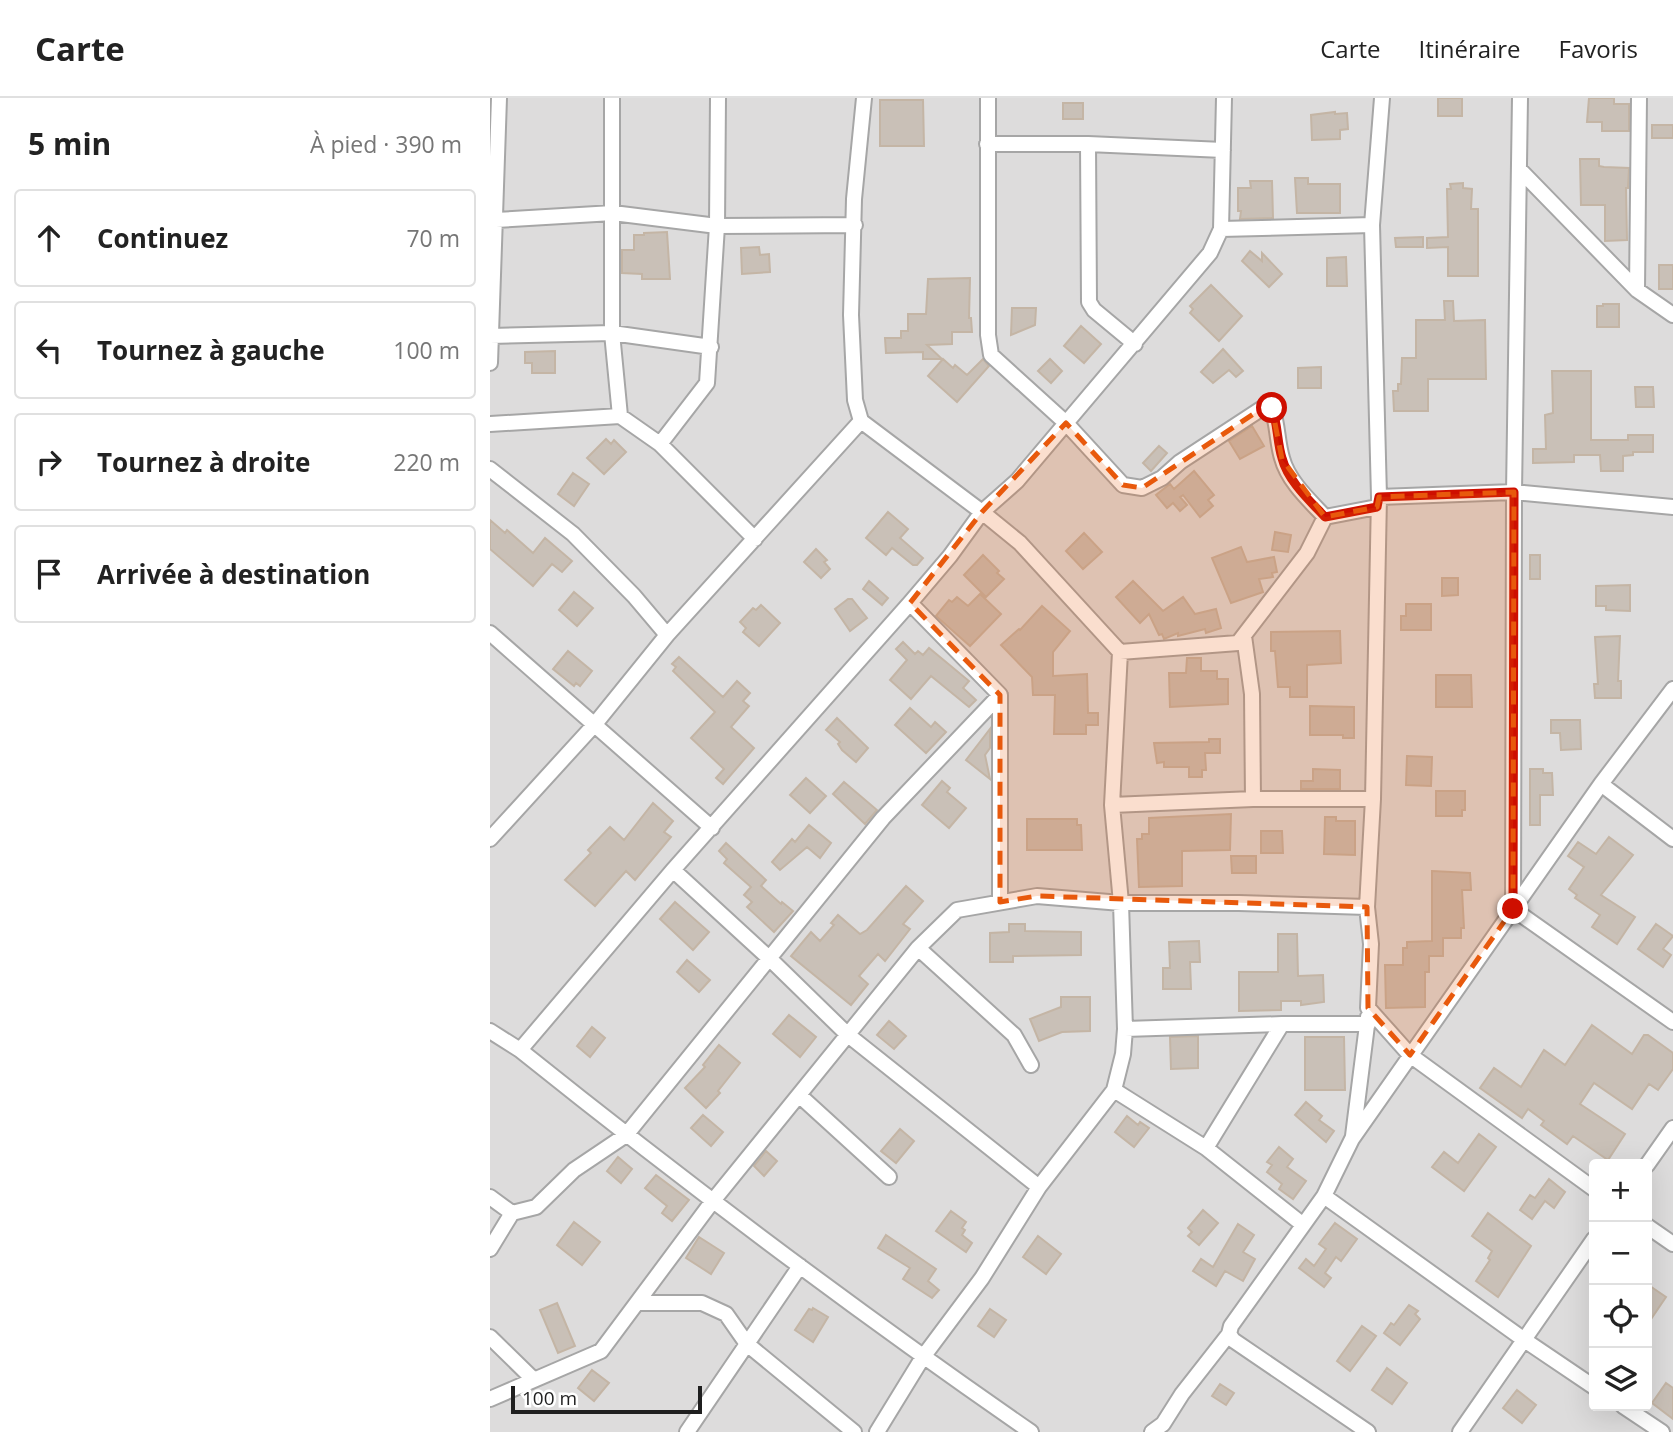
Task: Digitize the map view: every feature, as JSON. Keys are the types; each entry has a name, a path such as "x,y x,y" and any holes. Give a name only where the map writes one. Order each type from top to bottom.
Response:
{"street":[{"path":"490,363 499,98"},
{"path":"612,98 612,333 620,416"},
{"path":"660,444 707,383 717,226 718,98"},
{"path":"864,98 854,199 851,315 855,400 862,421 1020,543 1121,652 1112,805 1121,904 1125,1030 1124,1054 1114,1090 1039,1188 982,1278 923,1357 877,1432"},
{"path":"988,98 988,335 991,355 1066,423 1123,485 1142,488 1162,478 1180,462 1264,407 1272,408 1277,421 1282,459 1297,487 1325,517"},
{"path":"520,1050 673,870 910,603 950,556 982,512 1017,481 1210,253 1221,229 1224,98"},
{"path":"1352,1139 1368,1024 1371,944 1367,907 1373,799 1378,502 1372,225 1382,98"},
{"path":"1513,909 1514,492 1520,98"},
{"path":"1637,290 1639,98"},
{"path":"987,144 1088,144 1223,150"},
{"path":"1088,144 1089,302 1094,310 1135,344"},
{"path":"1519,169 1637,290 1673,315"},
{"path":"496,220 613,213 717,226 855,225"},
{"path":"1221,229 1372,225"},
{"path":"491,336 612,333 711,347"},
{"path":"490,424 620,416 660,444 755,539"},
{"path":"490,839 595,724 667,635 862,421"},
{"path":"490,469 573,534 635,596 667,635"},
{"path":"1121,652 1238,643 1307,554 1325,517 1378,502 1514,492 1673,507"},
{"path":"910,603 1000,695 1000,902"},
{"path":"490,633 712,828"},
{"path":"1244,636 1252,694 1253,799"},
{"path":"1152,1432 1163,1424 1182,1394 1229,1334 1231,1326 1324,1196 1352,1139 1601,784 1673,689"},
{"path":"490,1249 512,1213 536,1207 574,1170 626,1135 883,818 1000,695"},
{"path":"1601,784 1673,839"},
{"path":"1112,805 1253,799 1373,799"},
{"path":"673,870 848,1035 1039,1188"},
{"path":"490,1399 601,1351 712,1202 918,948 957,910 1037,897 1121,904 1239,903 1367,907"},
{"path":"1513,909 1673,1022"},
{"path":"918,948 1014,1035 1031,1065"},
{"path":"1368,1009 1410,1055 1589,1185"},
{"path":"1125,1030 1282,1024 1368,1024"},
{"path":"1206,1149 1282,1024"},
{"path":"490,1031 520,1050 712,1202 923,1357 1031,1432"},
{"path":"1114,1090 1206,1149 1303,1224"},
{"path":"799,1095 889,1177"},
{"path":"1651,1159 1673,1128"},
{"path":"1324,1196 1589,1384"},
{"path":"490,1197 512,1213"},
{"path":"1652,1229 1673,1244"},
{"path":"1461,1432 1589,1246"},
{"path":"687,1432 800,1266"},
{"path":"638,1303 702,1303 726,1314 747,1344 854,1432"},
{"path":"1229,1334 1233,1340 1368,1432"},
{"path":"490,1337 533,1379"},
{"path":"1630,1411 1662,1432"}],"highlighted area":[{"path":"1264,407 1272,408 1282,459 1325,517 1377,507 1379,497 1514,492 1513,909 1410,1055 1368,1008 1367,907 1037,896 1000,902 1000,695 910,603 982,512 1066,423 1123,485 1142,488"}],"shaded area":[{"path":"490,98 1673,98 1673,1432 490,1432"}],"building":[{"path":"1438,98 1462,98 1462,116 1438,116"},
{"path":"1589,98 1614,98 1614,104 1629,104 1629,131 1602,131 1602,122 1587,122"},
{"path":"880,100 923,100 924,146 880,146"},
{"path":"1063,103 1083,103 1083,119 1063,119"},
{"path":"1347,113 1348,129 1340,130 1340,139 1312,140 1311,115"},
{"path":"1652,125 1673,125 1673,138 1652,138"},
{"path":"1580,159 1599,159 1599,166 1604,167 1629,168 1626,188 1627,240 1605,241 1605,205 1581,205"},
{"path":"1295,178 1308,178 1308,184 1340,184 1340,213 1297,213"},
{"path":"1250,181 1272,181 1273,218 1240,219 1238,188 1251,188"},
{"path":"1463,183 1463,188 1472,189 1471,209 1478,209 1478,276 1448,276 1448,247 1427,248 1427,238 1448,237 1447,189 1451,189 1450,184"},
{"path":"667,232 670,279 642,279 642,274 622,273 622,250 634,250 634,235"},
{"path":"1423,237 1423,247 1396,247 1395,238"},
{"path":"759,247 760,255 769,254 770,272 742,274 741,248"},
{"path":"1250,251 1262,261 1262,253 1282,274 1269,287 1242,261"},
{"path":"1346,257 1347,286 1327,286 1327,258"},
{"path":"1659,265 1673,265 1673,289 1659,289"},
{"path":"970,278 969,318 972,332 952,332 952,344 927,345 942,359 923,359 923,352 886,353 885,338 901,338 901,331 908,331 908,314 926,314 928,279"},
{"path":"1211,285 1242,316 1219,341 1190,313 1193,309 1190,306"},
{"path":"1444,301 1453,301 1454,321 1485,320 1486,379 1428,379 1428,411 1394,411 1393,391 1398,391 1398,384 1401,384 1402,358 1416,358 1416,320 1445,320"},
{"path":"1619,304 1619,327 1597,327 1597,306"},
{"path":"1012,308 1036,308 1035,325 1011,335"},
{"path":"1081,326 1101,344 1084,363 1064,346"},
{"path":"1223,349 1243,371 1236,377 1229,370 1213,383 1201,372"},
{"path":"555,351 555,373 532,373 532,363 525,363 525,352"},
{"path":"943,359 967,375 983,359 989,366 957,402 928,376"},
{"path":"1050,359 1062,371 1051,383 1038,371"},
{"path":"1321,367 1321,388 1298,388 1298,368"},
{"path":"1552,371 1591,371 1591,440 1628,440 1628,435 1653,435 1653,452 1633,452 1633,455 1623,456 1623,471 1601,471 1600,455 1574,455 1574,462 1533,463 1533,449 1546,449 1545,415 1553,413"},
{"path":"1635,387 1653,387 1654,407 1636,407"},
{"path":"1252,426 1264,446 1240,459 1229,441"},
{"path":"606,439 611,444 614,440 626,452 604,474 587,458"},
{"path":"1159,446 1167,453 1151,471 1143,463"},
{"path":"1194,471 1214,495 1208,500 1213,506 1200,517 1183,495 1180,497 1187,505 1180,511 1173,503 1167,508 1156,495 1170,484 1174,489"},
{"path":"573,473 589,484 574,506 558,494"},
{"path":"888,512 908,529 900,538 923,558 917,565 913,565 892,548 886,555 866,538"},
{"path":"490,520 505,533 507,530 533,553 545,538 572,561 562,572 552,564 533,586 490,549"},
{"path":"1275,532 1291,535 1288,552 1272,550"},
{"path":"1084,533 1102,552 1083,569 1066,551"},
{"path":"1241,547 1247,562 1274,557 1277,572 1272,573 1273,577 1259,579 1263,592 1231,603 1212,558"},
{"path":"816,549 827,560 824,562 830,569 821,578 804,562"},
{"path":"983,555 1004,579 986,597 964,575"},
{"path":"1530,555 1540,555 1540,579 1530,579"},
{"path":"1442,578 1458,578 1458,595 1442,596"},
{"path":"869,581 888,598 882,605 863,589"},
{"path":"1133,581 1163,611 1183,597 1195,614 1216,609 1221,628 1206,633 1205,629 1178,636 1178,633 1164,639 1162,634 1159,635 1149,614 1140,623 1116,597"},
{"path":"1630,585 1630,611 1606,610 1606,606 1596,606 1596,586"},
{"path":"574,592 593,608 577,626 559,610"},
{"path":"980,594 1001,614 970,646 936,616 949,600 952,602 957,597 968,606"},
{"path":"852,599 867,618 850,631 835,609"},
{"path":"1406,604 1431,604 1431,630 1401,630 1401,616 1406,616"},
{"path":"761,605 780,623 759,646 743,632 746,628 740,622 753,608 756,610"},
{"path":"1042,606 1070,631 1053,652 1053,676 1087,674 1088,713 1098,713 1098,725 1086,725 1086,734 1054,734 1055,695 1033,695 1032,677 1001,645 1020,630"},
{"path":"1340,631 1341,663 1307,665 1307,697 1290,697 1290,687 1278,687 1275,651 1271,651 1271,632"},
{"path":"1620,636 1618,681 1621,681 1621,698 1595,698 1594,684 1598,684 1595,637"},
{"path":"903,642 915,654 918,651 923,655 929,648 969,681 963,688 976,700 969,707 931,676 911,699 890,680 907,660 896,649"},
{"path":"568,651 592,671 580,686 576,683 574,686 553,669"},
{"path":"679,657 723,697 737,681 750,693 743,701 749,706 731,727 754,748 723,784 716,778 724,769 691,738 715,712 673,671 676,667 672,664"},
{"path":"1187,658 1201,658 1201,671 1217,671 1217,679 1228,679 1228,704 1170,707 1169,673 1186,673"},
{"path":"1436,675 1471,675 1472,707 1436,707"},
{"path":"1310,706 1354,707 1354,738 1343,738 1343,735 1310,735"},
{"path":"910,708 931,727 935,722 946,732 926,753 895,725"},
{"path":"837,718 868,748 856,762 826,730"},
{"path":"1551,720 1580,720 1581,749 1561,750 1560,733 1551,733"},
{"path":"990,729 990,748 985,755 990,779 966,760"},
{"path":"1209,739 1220,739 1220,753 1205,753 1206,770 1202,770 1202,777 1189,777 1189,767 1164,767 1164,762 1157,763 1154,743 1209,742"},
{"path":"1407,756 1432,757 1431,786 1406,785"},
{"path":"1313,769 1340,770 1340,789 1301,789 1301,781 1313,781"},
{"path":"1530,769 1543,769 1543,773 1552,773 1553,795 1540,795 1540,825 1530,825"},
{"path":"806,778 826,796 810,813 790,795"},
{"path":"942,781 950,788 947,792 966,808 949,828 922,805"},
{"path":"844,782 877,810 865,824 833,794"},
{"path":"1436,791 1465,791 1465,810 1462,810 1462,816 1436,816"},
{"path":"653,803 673,821 664,832 671,837 635,880 626,871 595,906 565,880 591,853 588,850 610,827 624,840"},
{"path":"1231,814 1230,850 1182,851 1182,886 1139,887 1137,839 1142,839 1142,834 1149,834 1149,818"},
{"path":"1325,817 1336,817 1336,821 1355,821 1355,855 1324,854"},
{"path":"1027,819 1077,819 1077,825 1081,825 1082,850 1027,850"},
{"path":"809,825 831,843 820,858 807,847 780,870 772,862 792,839 795,842"},
{"path":"1261,831 1282,831 1283,853 1261,853"},
{"path":"1609,837 1633,855 1601,895 1635,917 1617,944 1592,927 1600,915 1575,898 1577,895 1569,889 1584,867 1568,856 1578,842 1596,854"},
{"path":"726,843 766,880 761,886 793,911 774,932 747,907 752,902 744,895 751,887 724,863 727,859 719,851"},
{"path":"1231,856 1256,856 1256,873 1232,873"},
{"path":"1432,871 1470,873 1471,890 1462,890 1464,928 1461,928 1461,938 1443,938 1443,956 1429,956 1429,972 1425,972 1425,1007 1386,1008 1385,965 1403,965 1403,948 1407,948 1407,942 1432,941"},
{"path":"906,886 923,901 903,924 910,929 885,961 878,954 859,976 868,984 851,1005 791,956 811,932 820,941 834,925 831,923 838,915 860,934 867,930"},
{"path":"675,902 709,932 693,950 660,919"},
{"path":"1009,924 1025,924 1025,931 1081,932 1081,955 1013,956 1013,962 990,962 990,933 1009,932"},
{"path":"1656,924 1673,936 1663,949 1671,955 1663,967 1638,949"},
{"path":"1278,934 1297,934 1298,976 1323,975 1324,1002 1301,1005 1301,1001 1281,1001 1281,1010 1239,1011 1239,972 1278,972"},
{"path":"1199,941 1200,962 1190,962 1191,989 1163,989 1163,968 1170,968 1169,942"},
{"path":"687,960 710,980 699,992 677,972"},
{"path":"1061,997 1090,997 1090,1031 1062,1032 1039,1041 1030,1019 1061,1007"},
{"path":"789,1015 816,1037 800,1057 773,1034"},
{"path":"889,1021 906,1036 894,1049 877,1035"},
{"path":"1592,1025 1632,1054 1644,1035 1648,1035 1673,1053 1673,1069 1658,1090 1649,1084 1632,1109 1594,1083 1580,1104 1625,1134 1609,1159 1573,1136 1567,1144 1541,1125 1544,1121 1528,1109 1522,1118 1480,1088 1494,1068 1521,1087 1544,1050 1565,1065"},
{"path":"592,1027 605,1038 590,1057 577,1046"},
{"path":"1198,1036 1198,1068 1171,1069 1170,1037"},
{"path":"1305,1037 1344,1037 1345,1090 1305,1090"},
{"path":"719,1045 740,1063 718,1091 720,1093 706,1108 685,1088 705,1067 703,1065"},
{"path":"1306,1102 1322,1116 1319,1120 1334,1131 1326,1142 1295,1115"},
{"path":"703,1115 723,1132 711,1146 691,1128"},
{"path":"1127,1116 1138,1125 1140,1122 1149,1128 1134,1147 1115,1132"},
{"path":"900,1129 914,1141 896,1163 881,1151"},
{"path":"1479,1134 1496,1147 1464,1191 1432,1167 1444,1152 1458,1163"},
{"path":"1279,1147 1293,1159 1287,1167 1306,1181 1293,1199 1279,1189 1282,1184 1267,1172 1272,1165 1267,1162"},
{"path":"766,1151 777,1161 764,1176 754,1166"},
{"path":"618,1157 632,1169 621,1183 607,1171"},
{"path":"656,1175 689,1200 672,1221 662,1213 667,1206 645,1188"},
{"path":"1549,1179 1565,1192 1554,1208 1545,1201 1532,1219 1520,1210 1530,1195 1535,1198"},
{"path":"1203,1210 1218,1223 1199,1245 1188,1236 1192,1232 1188,1228"},
{"path":"951,1211 966,1222 962,1235 972,1243 966,1252 936,1231"},
{"path":"1488,1213 1531,1246 1498,1297 1476,1281 1490,1260 1488,1258 1492,1251 1472,1236"},
{"path":"574,1222 600,1242 582,1265 557,1245"},
{"path":"1335,1223 1357,1239 1341,1261 1336,1257 1325,1273 1331,1278 1324,1287 1299,1268 1306,1259 1314,1266 1326,1249 1319,1244"},
{"path":"1238,1224 1254,1235 1243,1252 1255,1259 1243,1281 1225,1271 1216,1286 1193,1271 1201,1259 1213,1267"},
{"path":"886,1235 936,1269 928,1281 939,1290 932,1298 903,1279 910,1268 878,1248"},
{"path":"1038,1236 1061,1254 1046,1274 1023,1257"},
{"path":"699,1237 724,1253 711,1274 686,1258"},
{"path":"1652,1287 1666,1297 1652,1318"},
{"path":"557,1303 575,1346 558,1353 540,1310"},
{"path":"1409,1305 1418,1311 1415,1314 1420,1319 1400,1345 1384,1333 1391,1323 1394,1325"},
{"path":"813,1308 828,1317 813,1342 795,1330 809,1309"},
{"path":"990,1309 1006,1320 994,1337 978,1326"},
{"path":"1362,1326 1376,1336 1350,1371 1337,1361"},
{"path":"1387,1368 1407,1383 1392,1404 1372,1390"},
{"path":"592,1370 609,1383 594,1401 578,1388"},
{"path":"1666,1383 1673,1388 1673,1419 1652,1403"},
{"path":"1220,1384 1234,1393 1226,1405 1212,1396"},
{"path":"1517,1390 1536,1405 1522,1423 1503,1408"}],"route":[{"path":"1272,408 1277,421 1282,459 1297,487 1325,517 1377,507 1379,497 1514,492 1513,909"}]}
